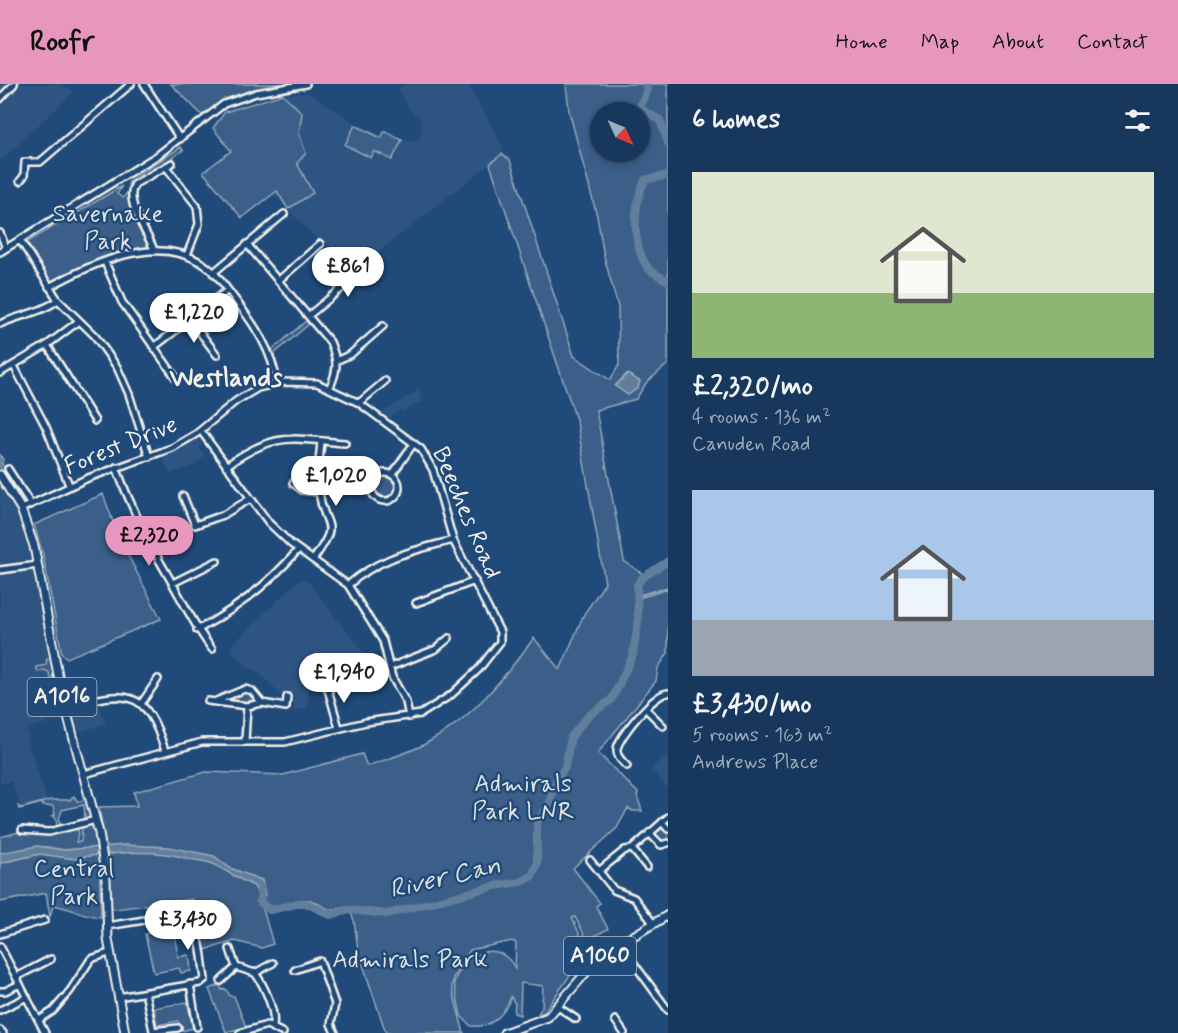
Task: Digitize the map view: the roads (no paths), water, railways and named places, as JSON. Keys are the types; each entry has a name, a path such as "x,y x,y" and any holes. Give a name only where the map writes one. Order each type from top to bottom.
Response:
{"main road":[{"name":"A1016","path":"1,478 21,509 30,530 65,707 101,841 109,952 125,1033"},
{"name":"A1060","path":"508,1032 548,1017 588,967 619,943 668,915"}],"street":[{"path":"0,99 14,84"},
{"path":"20,181 24,176 25,162 40,162 131,84"},
{"path":"144,84 180,139"},
{"path":"0,252 180,139 224,104 256,93 306,84"},
{"path":"154,250 130,198 131,189 172,163"},
{"path":"166,167 196,206 199,224 188,255"},
{"path":"213,273 284,214"},
{"path":"0,233 6,248"},
{"path":"20,240 59,302 95,336 117,368 132,402 148,457"},
{"path":"247,244 330,342 338,360 330,387"},
{"path":"279,280 320,244"},
{"path":"49,287 105,262 154,250 188,255 213,273 251,321 269,352 277,383"},
{"path":"308,316 347,284 351,278 352,261"},
{"path":"105,262 122,302 176,378"},
{"path":"154,347 228,291"},
{"path":"0,324 27,312 44,310 59,302"},
{"path":"190,319 217,355"},
{"path":"0,373 46,345 79,321"},
{"path":"338,360 351,354 383,326"},
{"path":"46,345 95,421"},
{"path":"14,366 46,427 69,485"},
{"name":"Forest Drive","path":"21,509 69,485 172,447 201,431 243,396 277,383 300,381 330,387 359,403"},
{"path":"359,403 385,381"},
{"name":"Beeches Road","path":"84,774 202,742 285,742 366,722 421,714 451,695 479,669 500,642 496,621 453,540 433,470 414,443 359,403"},
{"path":"201,431 269,523 298,550 348,585 383,641 392,677 406,702 410,717"},
{"path":"226,466 250,449 274,440 345,443"},
{"path":"313,560 327,540 330,529 319,492 321,441"},
{"path":"392,475 414,443"},
{"path":"116,467 144,536 197,630 212,649"},
{"path":"8,469 30,503"},
{"path":"384,473 392,475 399,487 396,496 387,501 378,500 370,489 372,480 384,473"},
{"path":"293,483 319,492"},
{"path":"183,496 192,526 223,515 250,499"},
{"path":"348,585 363,572 387,558 453,540"},
{"path":"197,630 242,604 274,576 298,550"},
{"path":"173,584 217,561"},
{"path":"0,570 38,565"},
{"path":"416,603 475,581"},
{"path":"390,667 436,649 449,638"},
{"path":"141,704 158,679"},
{"path":"327,686 339,728"},
{"path":"216,701 245,688 252,691 262,703"},
{"path":"627,766 617,754 617,747 659,694 668,693"},
{"path":"65,707 114,695 129,698 141,704 156,722 165,751"},
{"path":"208,701 247,706 262,703 286,706 287,697"},
{"path":"245,742 247,706"},
{"path":"646,709 663,726"},
{"path":"599,871 625,850 632,849 668,817"},
{"path":"22,830 49,832 96,820"},
{"path":"662,822 668,829"},
{"path":"649,833 661,845 668,843"},
{"path":"632,849 647,867"},
{"path":"590,860 615,890 634,898 653,923"},
{"path":"107,926 176,915 190,919 196,930 205,979 202,982 118,997"},
{"path":"0,934 45,920"},
{"path":"619,943 668,1010"},
{"path":"0,946 45,1033"},
{"path":"230,949 236,966"},
{"path":"39,1020 64,998 91,959 109,952"},
{"path":"16,977 51,959"},
{"path":"295,970 320,962 335,1004 331,1024 335,1033"},
{"path":"255,973 273,963"},
{"path":"236,966 255,973 269,1001 274,1019 273,1026"},
{"path":"221,981 236,966"},
{"path":"0,991 20,984"},
{"path":"190,984 197,1027"},
{"path":"144,993 153,1031 178,1028"},
{"path":"0,1010 27,997"},
{"path":"558,1007 574,1016"},
{"path":"616,1025 624,1033"},
{"path":"240,1033 262,1026 273,1026 283,1033"}],"waterway":[{"path":"645,84 647,90 639,108 660,120 668,143"},
{"path":"668,175 645,180 636,212 636,236 642,258 648,268 668,281"},
{"name":"River Can","path":"260,887 261,903 270,910 300,903 310,905 330,915 350,910 387,914 495,886 521,882 532,876 537,864 537,822 549,805 556,781 565,767 571,737 588,716 611,700 615,693 633,655 638,622 637,585 642,578 668,561"},
{"path":"637,598 668,588"}],"district":[{"name":"Westlands","path":"226,379"}],"park label":[{"name":"Savernake Park","path":"108,228"},
{"name":"Admirals Park LNR","path":"523,798"},
{"name":"Central Park","path":"74,883"},
{"name":"Admirals Park","path":"410,960"}]}
